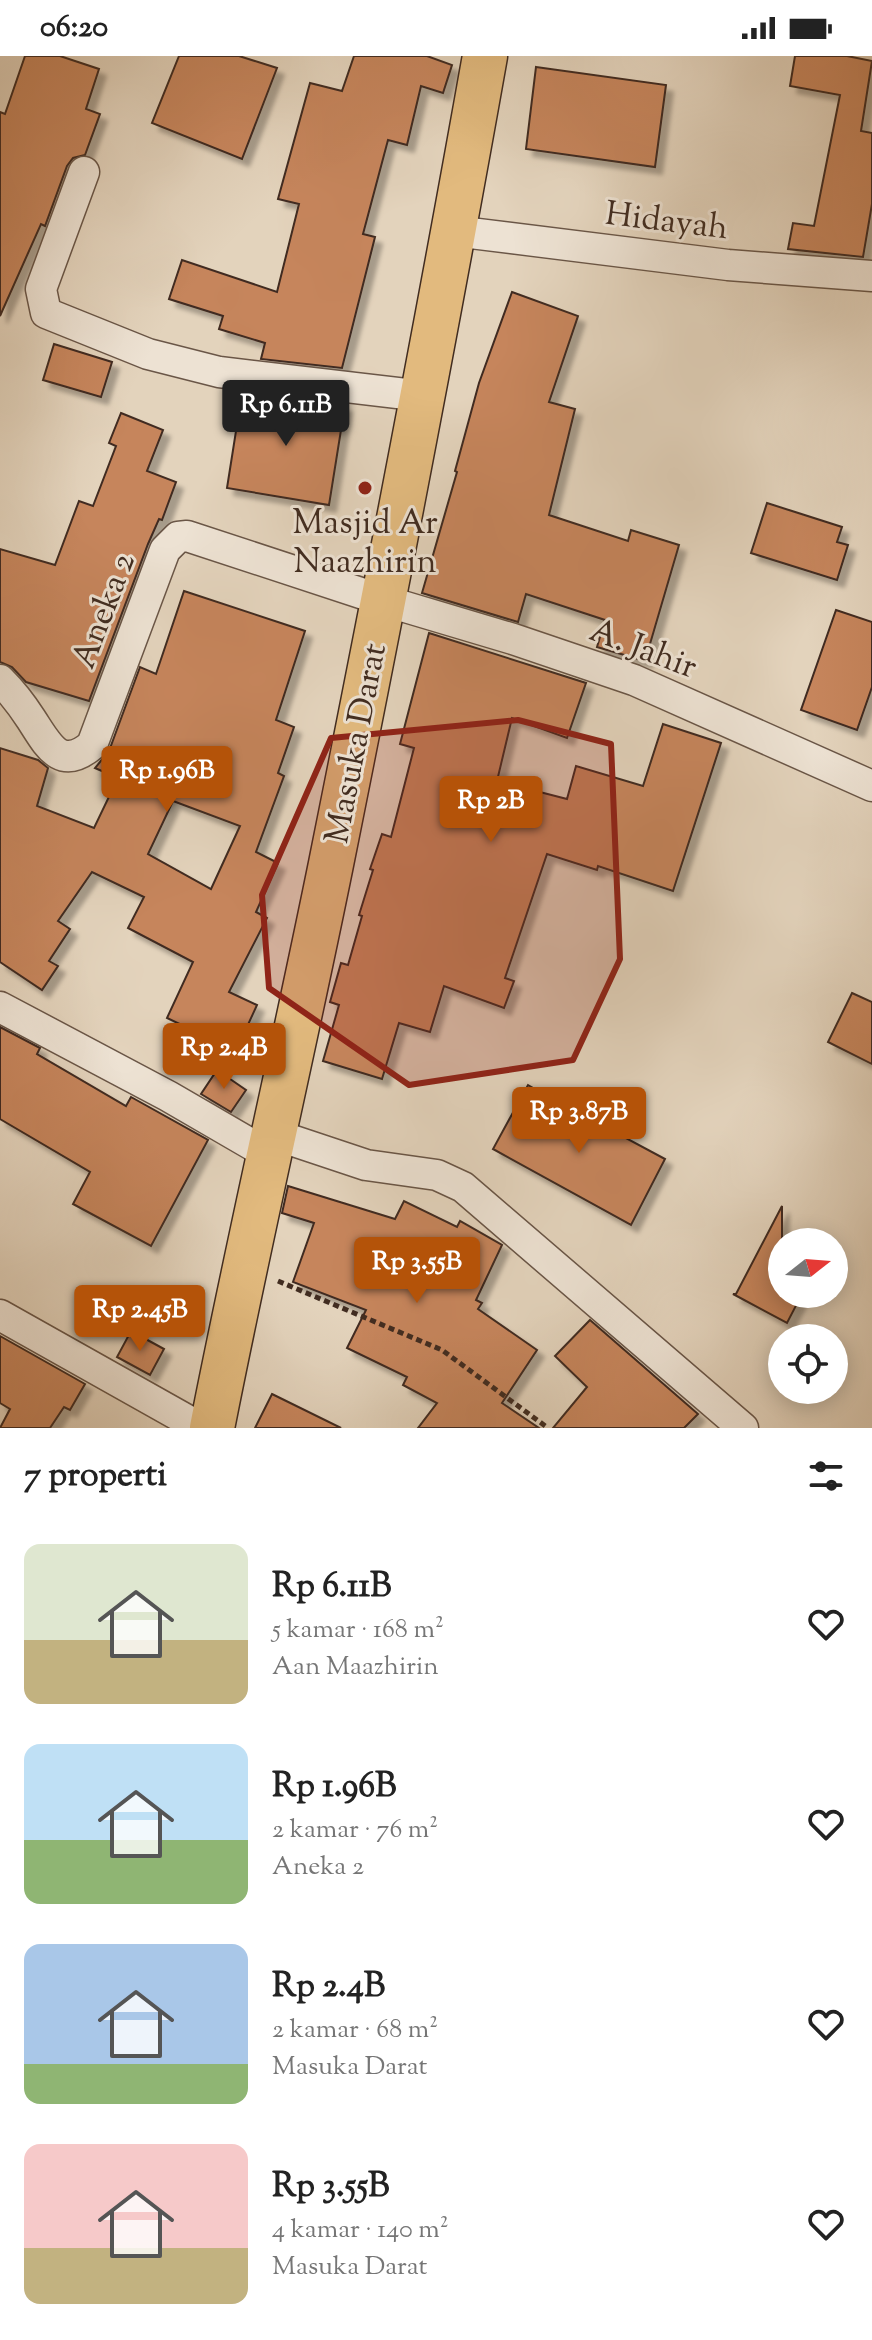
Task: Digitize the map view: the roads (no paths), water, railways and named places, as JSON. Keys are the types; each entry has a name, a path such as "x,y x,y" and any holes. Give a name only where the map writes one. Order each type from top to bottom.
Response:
{"main road":[{"name":"Masuka Darat","path":"212,1428 243,1267 331,866 423,396 485,56"}],"street":[{"path":"84,172 41,289 46,313 148,354 219,372 423,396"},
{"name":"Hidayah","path":"454,231 728,265 872,276"},
{"name":"Aneka 2","path":"0,680 46,744 58,754 72,757 82,754 92,745 165,550 178,537 200,538 382,600"},
{"name":"A. Jahir","path":"382,600 513,639 634,680 872,786"},
{"path":"0,1007 168,1096 270,1144 366,1165 437,1175 463,1187 743,1428"},
{"path":"0,1315 201,1428"}],"place":[{"name":"Masjid Ar Naazhirin","path":"365,488"}]}
